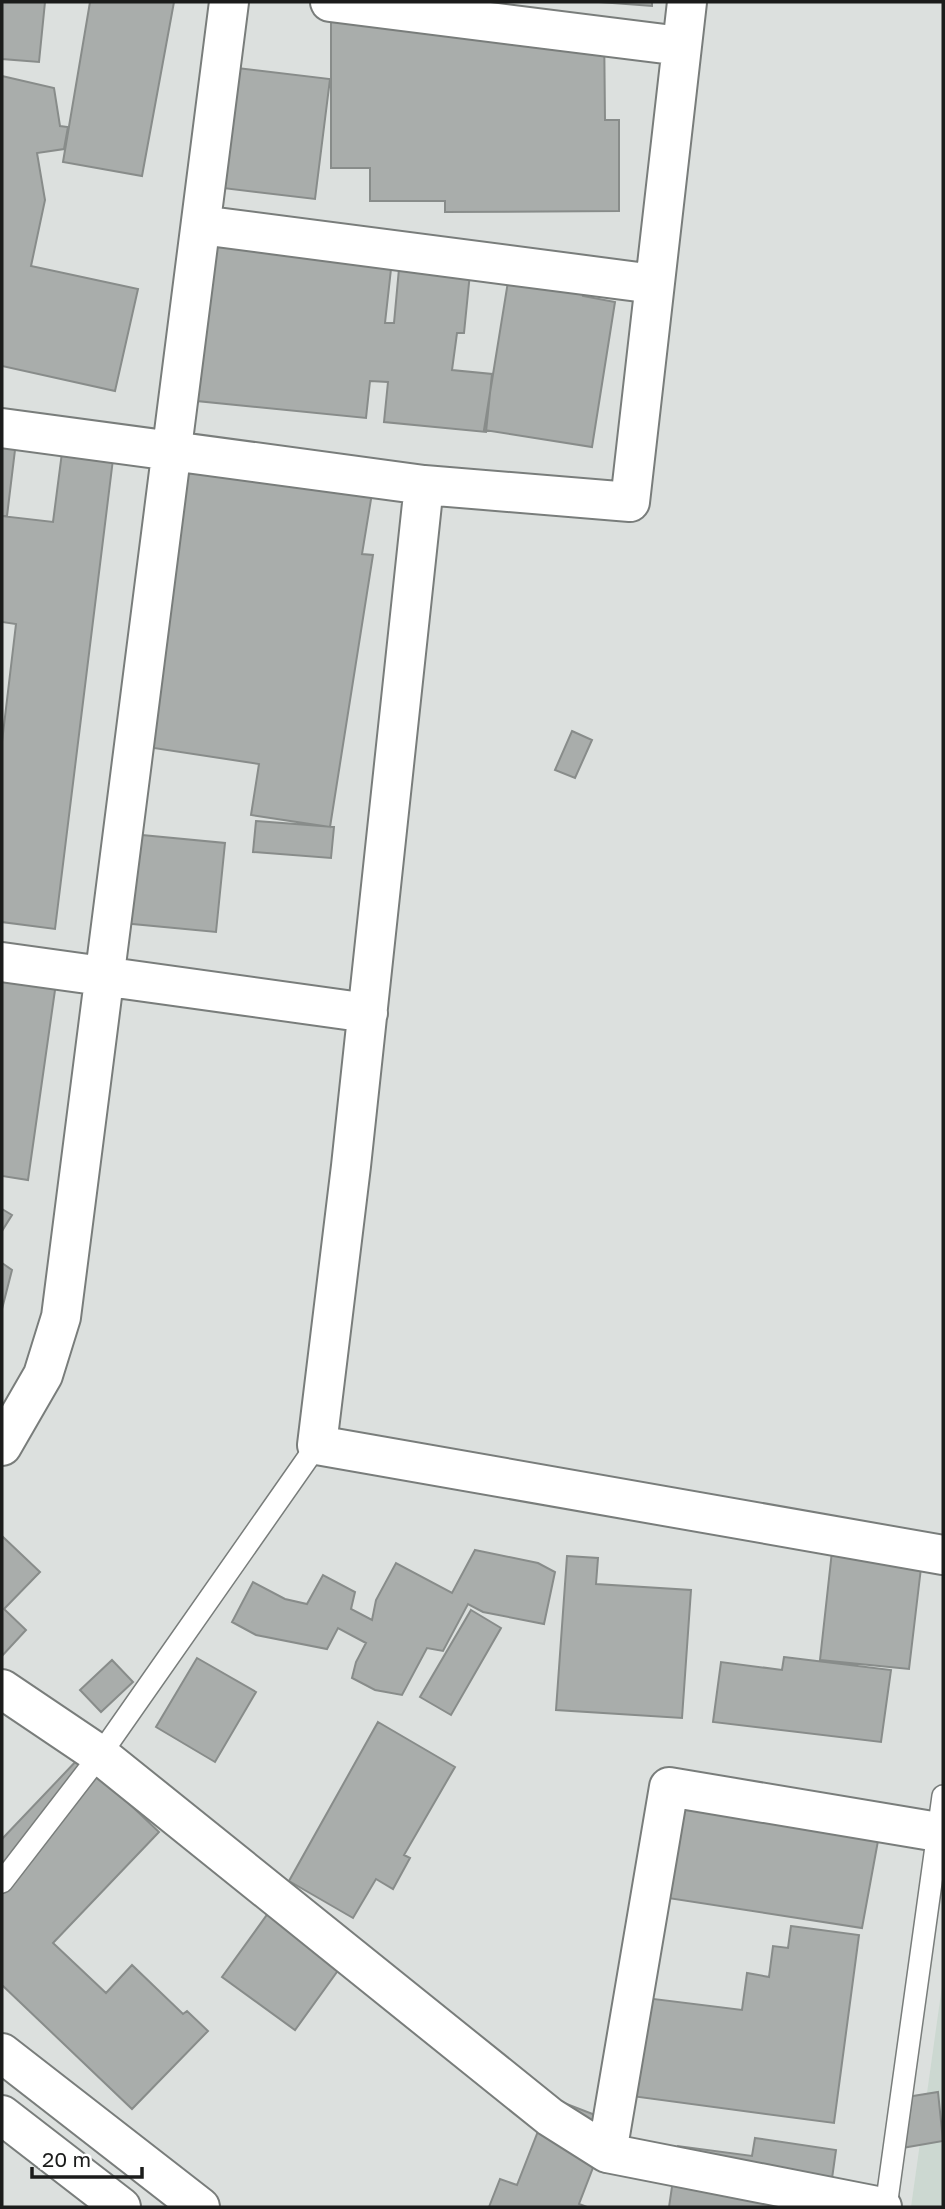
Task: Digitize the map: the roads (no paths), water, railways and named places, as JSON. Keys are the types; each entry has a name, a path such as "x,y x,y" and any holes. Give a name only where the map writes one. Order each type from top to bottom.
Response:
{"street":[{"path":"2,1446 43,1376 61,1317 229,2"},
{"path":"330,2 681,46"},
{"path":"2,428 424,485 629,502 687,2"},
{"path":"201,225 653,284"},
{"path":"424,485 368,1013 317,1445 943,1555"},
{"path":"2,962 368,1013"},
{"path":"2,1689 100,1755 550,2117 607,2153 884,2207"},
{"path":"607,2153 669,1787 941,1814"},
{"path":"2,2053 200,2207"},
{"path":"2,2115 121,2207"}],"lane":[{"path":"2,1882 100,1755 317,1445"},
{"path":"884,2207 941,1814"}]}
